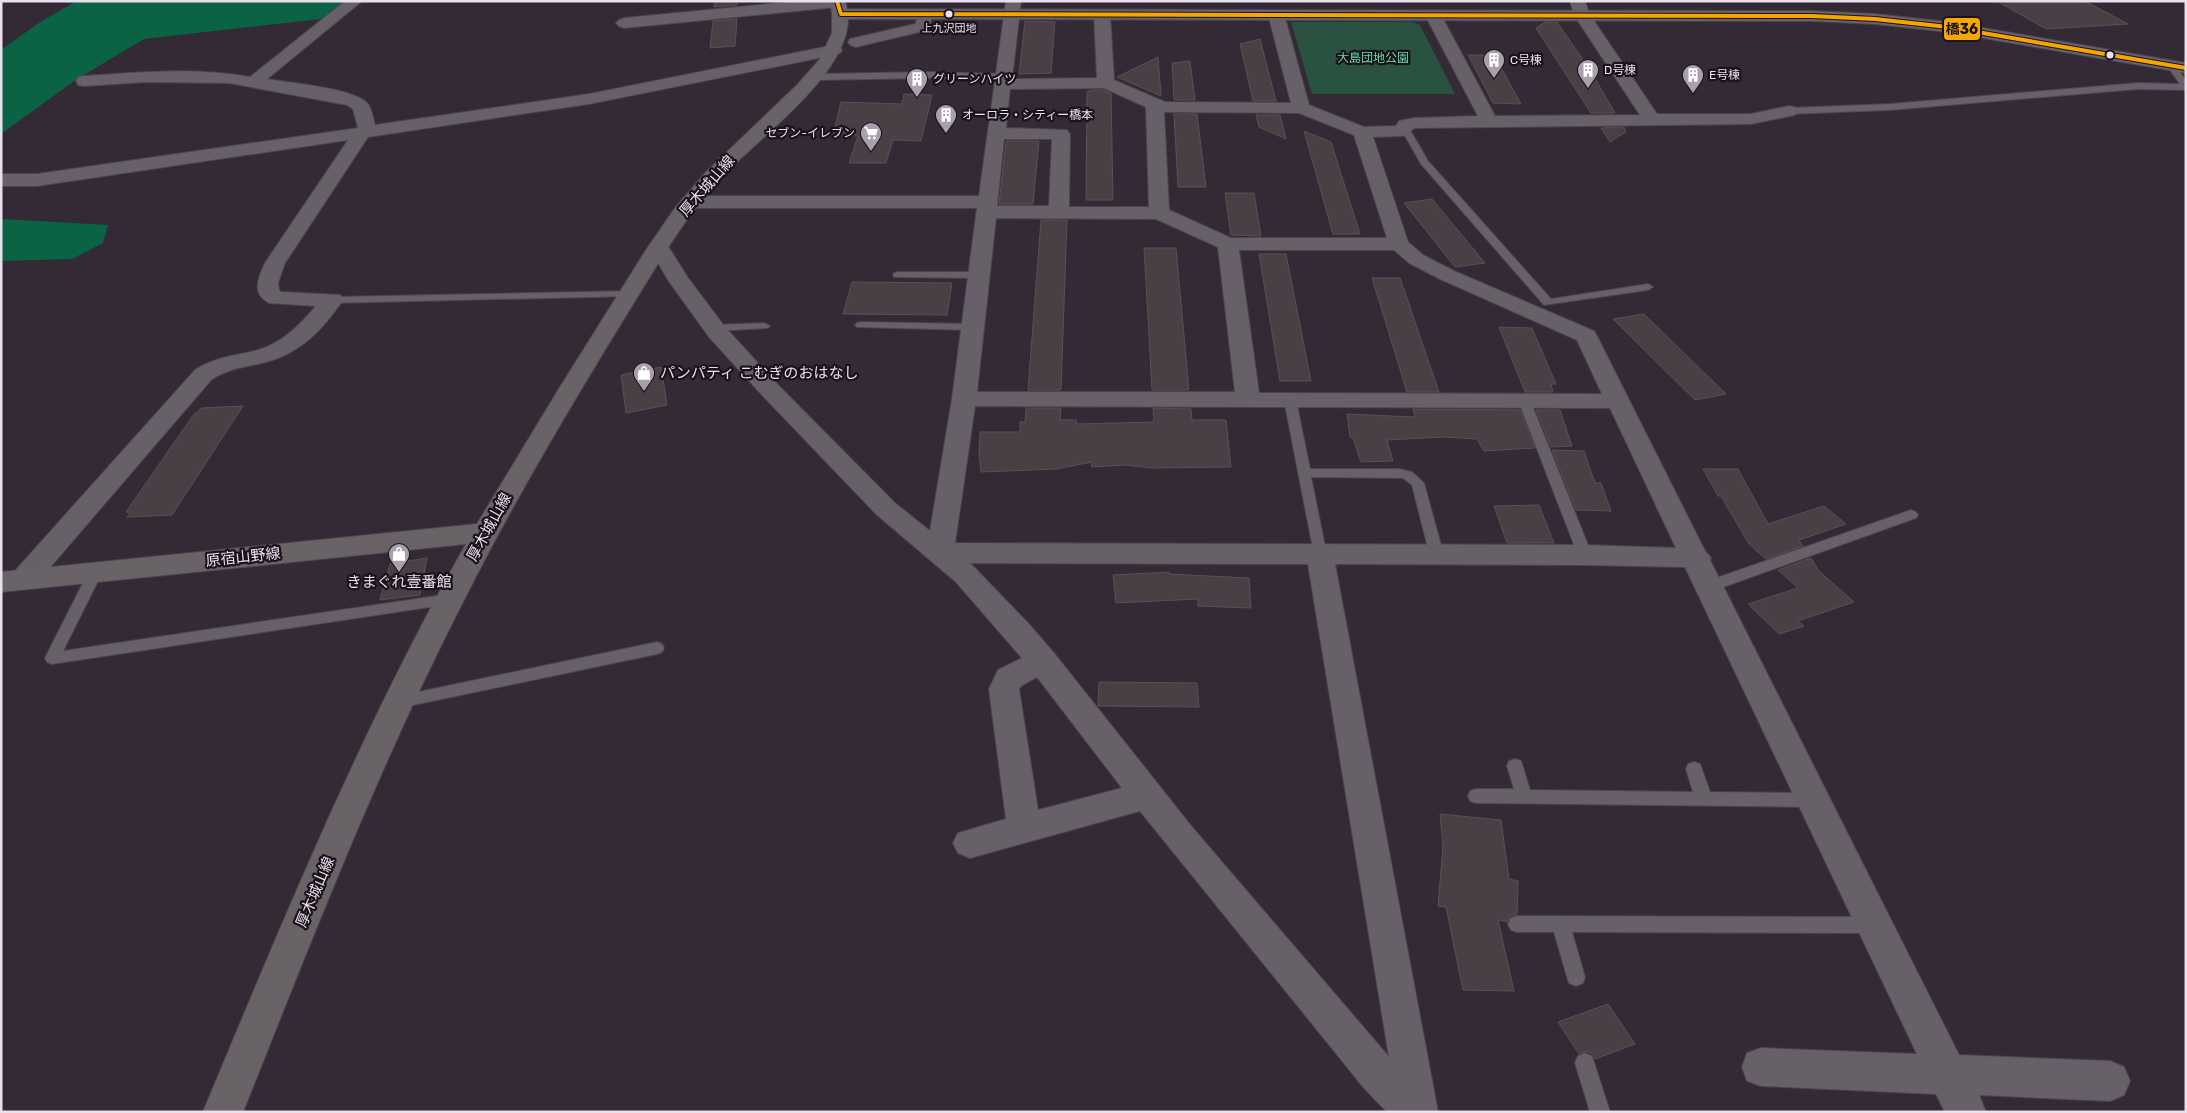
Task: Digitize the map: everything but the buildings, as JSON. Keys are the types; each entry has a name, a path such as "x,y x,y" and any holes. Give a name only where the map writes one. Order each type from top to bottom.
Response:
{"street":[{"path":"254,82 355,1"},
{"path":"624,23 735,9 839,6 925,14 1014,8 1102,14 1433,15 1580,8 1875,19 1986,33 2179,67"},
{"name":"厚木城山線","path":"223,1112 336,841 399,702 484,534 629,294 659,246 690,202 726,161 816,77 845,46 840,31 839,6"},
{"path":"940,553 964,399 971,326 1014,8"},
{"path":"1580,8 1652,120"},
{"path":"1,180 37,180 589,100 845,46 922,27 925,14"},
{"path":"1102,14 1106,83"},
{"path":"1276,14 1301,108"},
{"path":"1433,15 1489,121"},
{"path":"84,81 176,77 229,78 341,98 353,101 361,107 365,132 275,263 266,283 267,290 272,296 277,298 332,300"},
{"path":"1005,80 1106,83 1162,107 1301,108 1362,132 1401,131 1405,125 1414,123 1751,120 1789,111"},
{"path":"1155,104 1160,213"},
{"path":"1362,132 1399,244 1416,259 1447,275 1586,336 1704,572 1966,1112"},
{"path":"996,133 1061,134 1059,212"},
{"path":"690,202 988,207 1059,212 1160,213 1228,244 1399,244"},
{"path":"1228,244 1248,401"},
{"path":"659,246 679,280 714,328 829,452 886,509 966,575 1043,661 1180,837 1378,1074 1416,1112"},
{"path":"13,581 203,375 216,367 266,355 290,344 308,329 332,300"},
{"path":"964,399 1248,401 1618,400"},
{"name":"原宿山野線","path":"13,581 484,534"},
{"path":"940,553 1320,556 1585,555 1704,572"},
{"path":"1320,556 1416,1112"},
{"path":"1024,828 1004,689 1009,678 1043,661"},
{"path":"970,843 1147,795"},
{"path":"1761,1067 2110,1081"}],"lane":[{"path":"1789,111 1890,107 2138,86 2186,86 2179,67"},
{"path":"910,88 914,75"},
{"path":"816,77 914,75 1005,80"},
{"path":"1401,131 1407,132 1424,162 1548,303 1648,287"},
{"path":"898,275 978,275"},
{"path":"332,300 629,294"},
{"path":"714,328 764,326"},
{"path":"861,326 971,326"},
{"path":"1290,400 1320,556"},
{"path":"1524,400 1585,555"},
{"path":"1305,473 1399,473 1413,478 1418,483 1437,556"},
{"path":"1704,572 1911,515"},
{"path":"95,573 52,658 450,599"},
{"path":"399,702 657,648"},
{"path":"1515,766 1524,796"},
{"path":"1694,768 1704,799"},
{"path":"1476,796 1813,800"},
{"path":"1517,924 1874,925"},
{"path":"1560,924 1576,977"},
{"path":"1585,1063 1600,1112"}],"green space":[{"path":"77,1 346,1 321,19 144,39 77,79 1,134 1,50 40,22"},
{"name":"大島団地公園","path":"1291,22 1413,22 1420,25 1455,94 1312,94"},
{"path":"1,219 108,225 103,243 72,259 1,261"}],"transit line":[{"name":"橋36","path":"837,1 841,14 1812,16 1875,19 1948,27 2186,68"}],"place":[{"name":"上九沢団地","path":"949,14"},
{"name":"C号棟","path":"1494,79"},
{"name":"D号棟","path":"1588,89"},
{"name":"E号棟","path":"1693,94"},
{"name":"グリーンハイツ","path":"917,98"},
{"name":"オーロラ・シティー橋本","path":"946,134"},
{"name":"セブン-イレブン","path":"871,152"},
{"name":"パンパティ こむぎのおはなし","path":"644,392"},
{"name":"きまぐれ壹番館","path":"399,573"}]}
